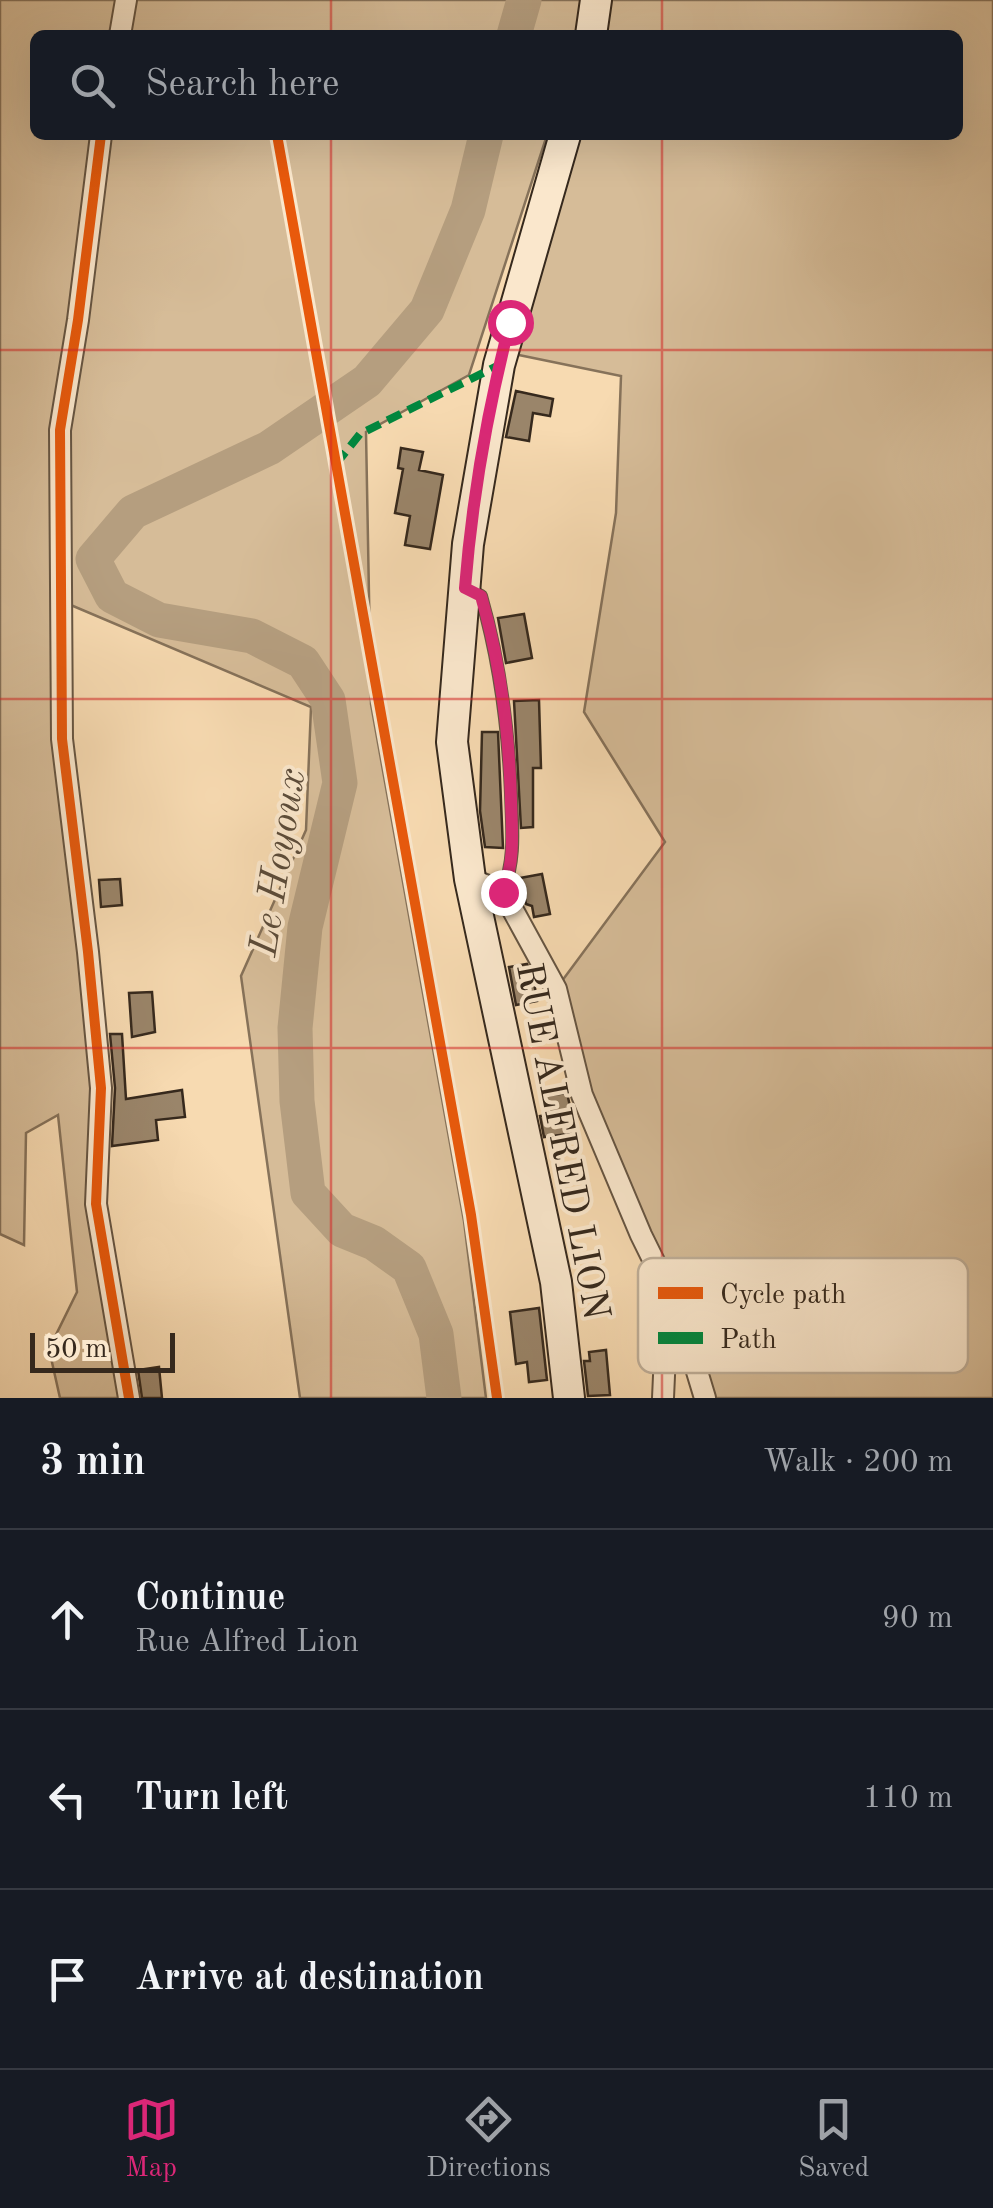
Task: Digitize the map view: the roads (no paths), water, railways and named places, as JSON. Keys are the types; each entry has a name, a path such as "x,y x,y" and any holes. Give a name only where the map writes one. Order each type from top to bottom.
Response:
{"main road":[{"path":"592,30 596,0"},
{"name":"RUE ALFRED LION","path":"564,140 499,365 468,544 452,742 470,879 556,1282 570,1398"}],"street":[{"path":"121,30 126,0"},
{"path":"100,140 60,430 60,680 62,740 100,1088 96,1204 130,1398"},
{"path":"470,879 503,892 556,989 582,1094 652,1258"},
{"path":"663,1398 664,1373"},
{"path":"697,1373 704,1398"}],"lane":[{"path":"465,588 481,596 495,645 508,726 513,865 503,892"}],"waterway":[{"name":"Le Hoyoux","path":"515,30 524,0"},
{"name":"Le Hoyoux","path":"444,1398 436,1334 409,1268 374,1243 342,1230 308,1193 297,1101 295,1028 305,927 340,783 328,700 303,662 252,636 159,620 112,596 93,559 133,512 269,448 367,381 427,310 468,210 485,140"}]}
